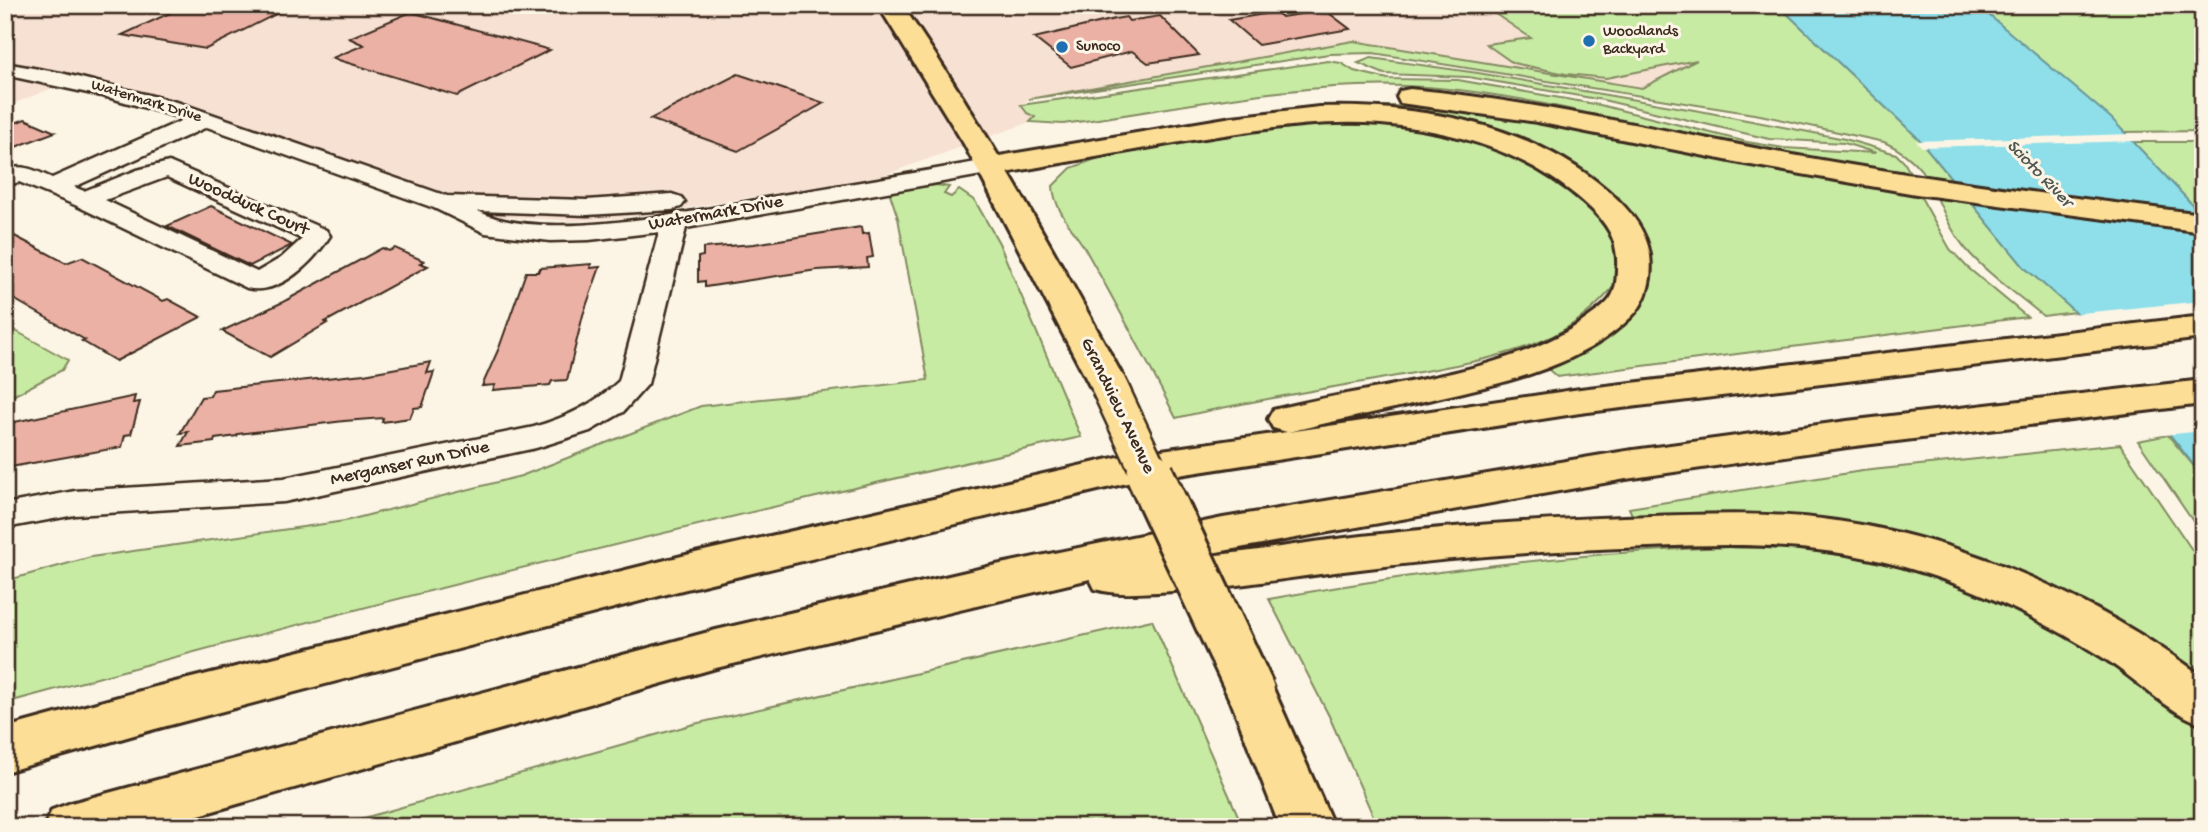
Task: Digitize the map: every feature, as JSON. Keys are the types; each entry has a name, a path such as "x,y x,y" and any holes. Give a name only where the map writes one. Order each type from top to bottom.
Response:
{"main road":[{"name":"Grandview Avenue","path":"890,5 918,44 987,157 1109,386 1251,691 1307,827"},
{"path":"987,157 1268,104 1340,96 1396,96 1475,102 1884,180 2203,223"},
{"path":"5,750 155,708 668,576 1127,468 1288,419 1536,361 1571,345 1601,326 1625,305 1633,284 1634,260 1630,236 1614,213 1571,175 1535,156 1476,132 1406,118 1336,114 1282,119 987,157"},
{"path":"1127,468 1567,403 2203,327"},
{"path":"71,827 689,656 996,582 1223,534 1626,466 1847,434 2203,392"},
{"path":"996,582 1213,572 1381,550 1589,534 1750,529 1839,537 1926,557 2005,585 2091,628 2141,659 2203,704"}],"street":[{"name":"Watermark Drive","path":"5,69 140,97 443,203 485,225 550,233 628,229 674,222 987,157"},
{"path":"55,186 205,120"},
{"name":"Watermark Drive","path":"443,203 575,209 642,206 987,157"},
{"name":"Woodduck Court","path":"5,179 19,173 55,186 257,282 283,270 307,253 317,236 169,169 146,175 85,200"},
{"name":"Merganser Run Drive","path":"5,516 103,500 284,490 536,437 579,424 612,405 633,384 674,222"}],"shaded area":[{"path":"5,5 1607,5 1700,59 1642,88 1353,41 1029,99 1021,105 1035,117 1030,122 884,175 676,210 572,221 489,216 73,80 5,107"}],"green space":[{"path":"1482,5 1778,5 1919,139 2024,267 2075,312 2043,316 2002,284 1965,248 1954,233 1925,176 1902,152 1884,142 1760,115 1373,53 1329,54 1029,99 1353,41 1642,88 1697,60 1606,78 1566,74 1513,63 1486,44 1531,38"},
{"path":"1977,5 2203,5 2203,131 2124,132"},
{"path":"1371,58 1478,73 1845,139 1896,154 1912,176 1739,146 1510,97 1440,88 1362,86 1276,92 1063,124 1030,122 1035,117 1027,113 1021,105 1328,61 1341,63 1354,71 1388,79 1458,80 1600,105 1747,142 1784,148 1876,153 1844,143 1769,139 1603,100 1468,77 1384,74 1358,63"},
{"path":"1336,106 1395,106 1491,113 1918,192 1950,249 1967,267 2027,317 1557,377 1548,369 1596,347 1627,322 1640,302 1650,269 1552,155 1338,110"},
{"path":"1348,121 1406,127 1462,137 1489,145 1540,169 1580,198 1605,226 1614,248 1615,285 1571,326 1519,350 1463,364 1176,418 1096,268 1060,210 1053,186 1071,168 1104,156 1251,130"},
{"path":"2133,142 2203,142 2203,216 2139,148"},
{"path":"937,185 949,187 944,194 951,197 959,190 975,201 999,243 1081,437 541,563 5,703 5,581 91,557 345,521 521,476 701,406 928,380 898,218 889,191"},
{"path":"5,325 68,360 62,370 5,400"},
{"path":"2168,435 2203,477 2203,536 2138,441"},
{"path":"2120,444 2203,566 2203,683 1813,520 1744,514 1633,517 1629,508 1862,471"},
{"path":"1770,546 1862,555 1920,570 2007,603 2090,646 2167,699 2203,728 2203,827 1378,827 1329,716 1269,599 1393,578 1518,562 1644,551"},
{"path":"1152,620 1243,827 332,827 694,724"}],"water":[{"name":"Scioto River","path":"1778,5 1977,5 2111,118 2203,216 2203,477 2075,312 2024,267 1919,139"}],"pier":[{"path":"2131,134 2137,141 1922,147 1916,141"},
{"path":"2203,301 2203,431 2164,435 2071,314"}],"building":[{"path":"187,5 242,5 282,11 206,49 122,35"},
{"path":"1325,10 1350,29 1258,45 1229,20 1276,12 1282,17"},
{"path":"411,12 550,50 457,96 332,58 364,45 349,38"},
{"path":"1160,16 1199,55 1148,63 1132,51 1071,67 1034,38 1126,17 1129,21"},
{"path":"738,74 824,103 738,151 650,119"},
{"path":"25,119 55,132 5,151 5,127"},
{"path":"211,206 292,245 250,266 167,226"},
{"path":"861,227 862,234 869,233 873,257 867,258 868,267 817,270 705,287 705,281 698,282 698,257 703,256 703,248 754,244"},
{"path":"5,231 66,263 82,257 163,301 168,299 201,317 116,361 5,294"},
{"path":"382,248 389,251 395,248 424,261 420,263 428,266 325,322 327,323 270,357 222,331 283,302"},
{"path":"591,264 590,268 600,267 583,315 567,380 552,381 550,385 493,390 495,385 482,386 499,348 526,272 538,272 540,268"},
{"path":"431,362 427,373 434,372 422,407 414,408 410,418 382,422 383,418 344,421 238,434 215,439 214,442 180,446 188,432 180,433 201,397 210,396 213,390 364,374"},
{"path":"135,396 133,403 140,402 131,434 125,435 122,447 5,468 5,424"}],"place":[{"name":"Woodlands Backyard","path":"1589,41"},
{"name":"Sunoco","path":"1062,47"}]}
